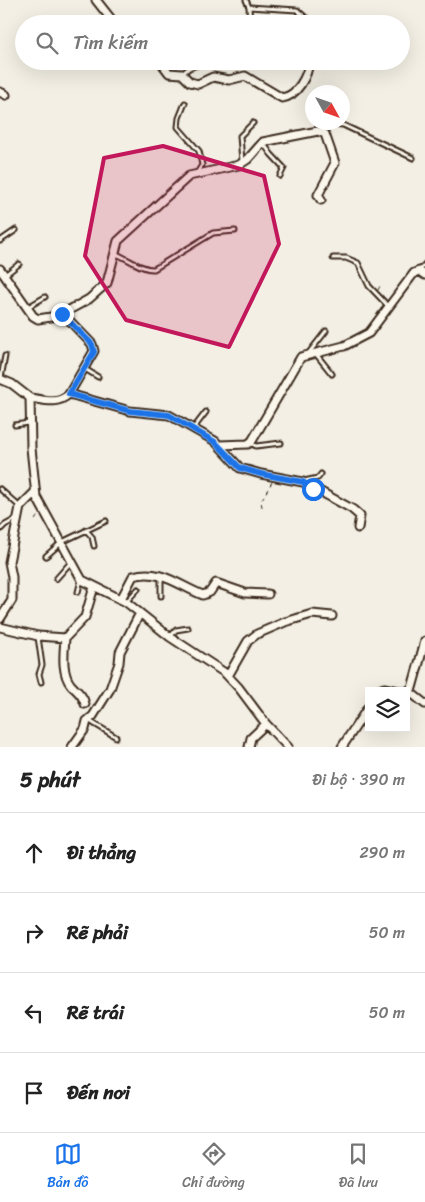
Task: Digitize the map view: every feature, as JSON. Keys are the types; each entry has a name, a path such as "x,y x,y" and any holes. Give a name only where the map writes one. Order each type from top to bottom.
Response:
{"street":[{"path":"96,0 108,15"},
{"path":"168,70 172,74 182,74 190,82 198,84 213,77 229,80 245,76 282,98 291,95 301,83 307,70"},
{"path":"2,272 38,318 62,314 89,300 107,283 114,253 121,238 174,188 197,173 224,170 242,163 263,142 321,131 328,140 335,163 320,190 318,196 321,200"},
{"path":"219,445 250,443 272,410 300,359 307,355 344,346 360,339 374,328 408,280 422,273"},
{"path":"1,379 12,384 30,398 56,402 64,399 69,394 94,354 92,344 62,314"},
{"path":"69,394 130,411 169,415 219,445 240,468 303,482 357,513 360,516 358,528"},
{"path":"30,398 35,492 82,580 123,601 170,637 228,676 266,724 288,747"},
{"path":"0,619 8,608 13,593 8,562 20,507 35,492"},
{"path":"123,601 133,576 144,574 173,579 203,595 210,592 216,584 244,593 268,594"},
{"path":"85,704 83,697 68,681 64,660 66,638 85,617 94,587"},
{"path":"72,747 85,729 87,720 93,716 110,689 119,663 120,652 140,613"},
{"path":"228,676 246,645 256,634 285,622 312,614 332,616"},
{"path":"0,627 38,636 66,638"},
{"path":"410,687 425,640"},
{"path":"410,693 425,704"},
{"path":"342,747 365,712"},
{"path":"250,747 251,738 266,724"}],"lane":[{"path":"246,0 250,7 250,15"},
{"path":"250,7 297,10 303,15"},
{"path":"182,74 187,70"},
{"path":"186,103 180,113 178,127 199,151 202,165 197,173"},
{"path":"242,163 240,136 253,123"},
{"path":"321,131 333,124 343,125 413,158"},
{"path":"263,142 284,168 280,176"},
{"path":"0,242 16,230"},
{"path":"114,253 150,269 213,233 234,231"},
{"path":"332,258 346,258 358,263 369,286 390,307"},
{"path":"2,272 19,264"},
{"path":"422,273 425,264"},
{"path":"28,307 45,297"},
{"path":"307,355 326,331"},
{"path":"316,354 332,374"},
{"path":"1,379 4,356"},
{"path":"85,370 98,376"},
{"path":"193,430 206,412"},
{"path":"15,425 30,423"},
{"path":"250,443 256,446 281,443"},
{"path":"303,482 316,479 321,474"},
{"path":"0,489 20,507"},
{"path":"0,530 17,519"},
{"path":"46,556 62,542 106,521"},
{"path":"86,530 92,537 94,546"},
{"path":"56,579 72,562"},
{"path":"161,576 161,596"},
{"path":"78,592 82,580"},
{"path":"123,601 138,589"},
{"path":"170,637 176,630 188,628"},
{"path":"38,636 42,665 39,674 40,682"},
{"path":"87,720 116,737"}],"path":[{"path":"262,507 261,501 270,489 274,476"}],"highlighted area":[{"path":"163,146 264,176 279,244 229,347 126,320 85,256 104,158"}],"route":[{"path":"62,314 92,344 94,352 69,394 130,411 169,415 215,442 240,468 303,482 313,489"}]}
